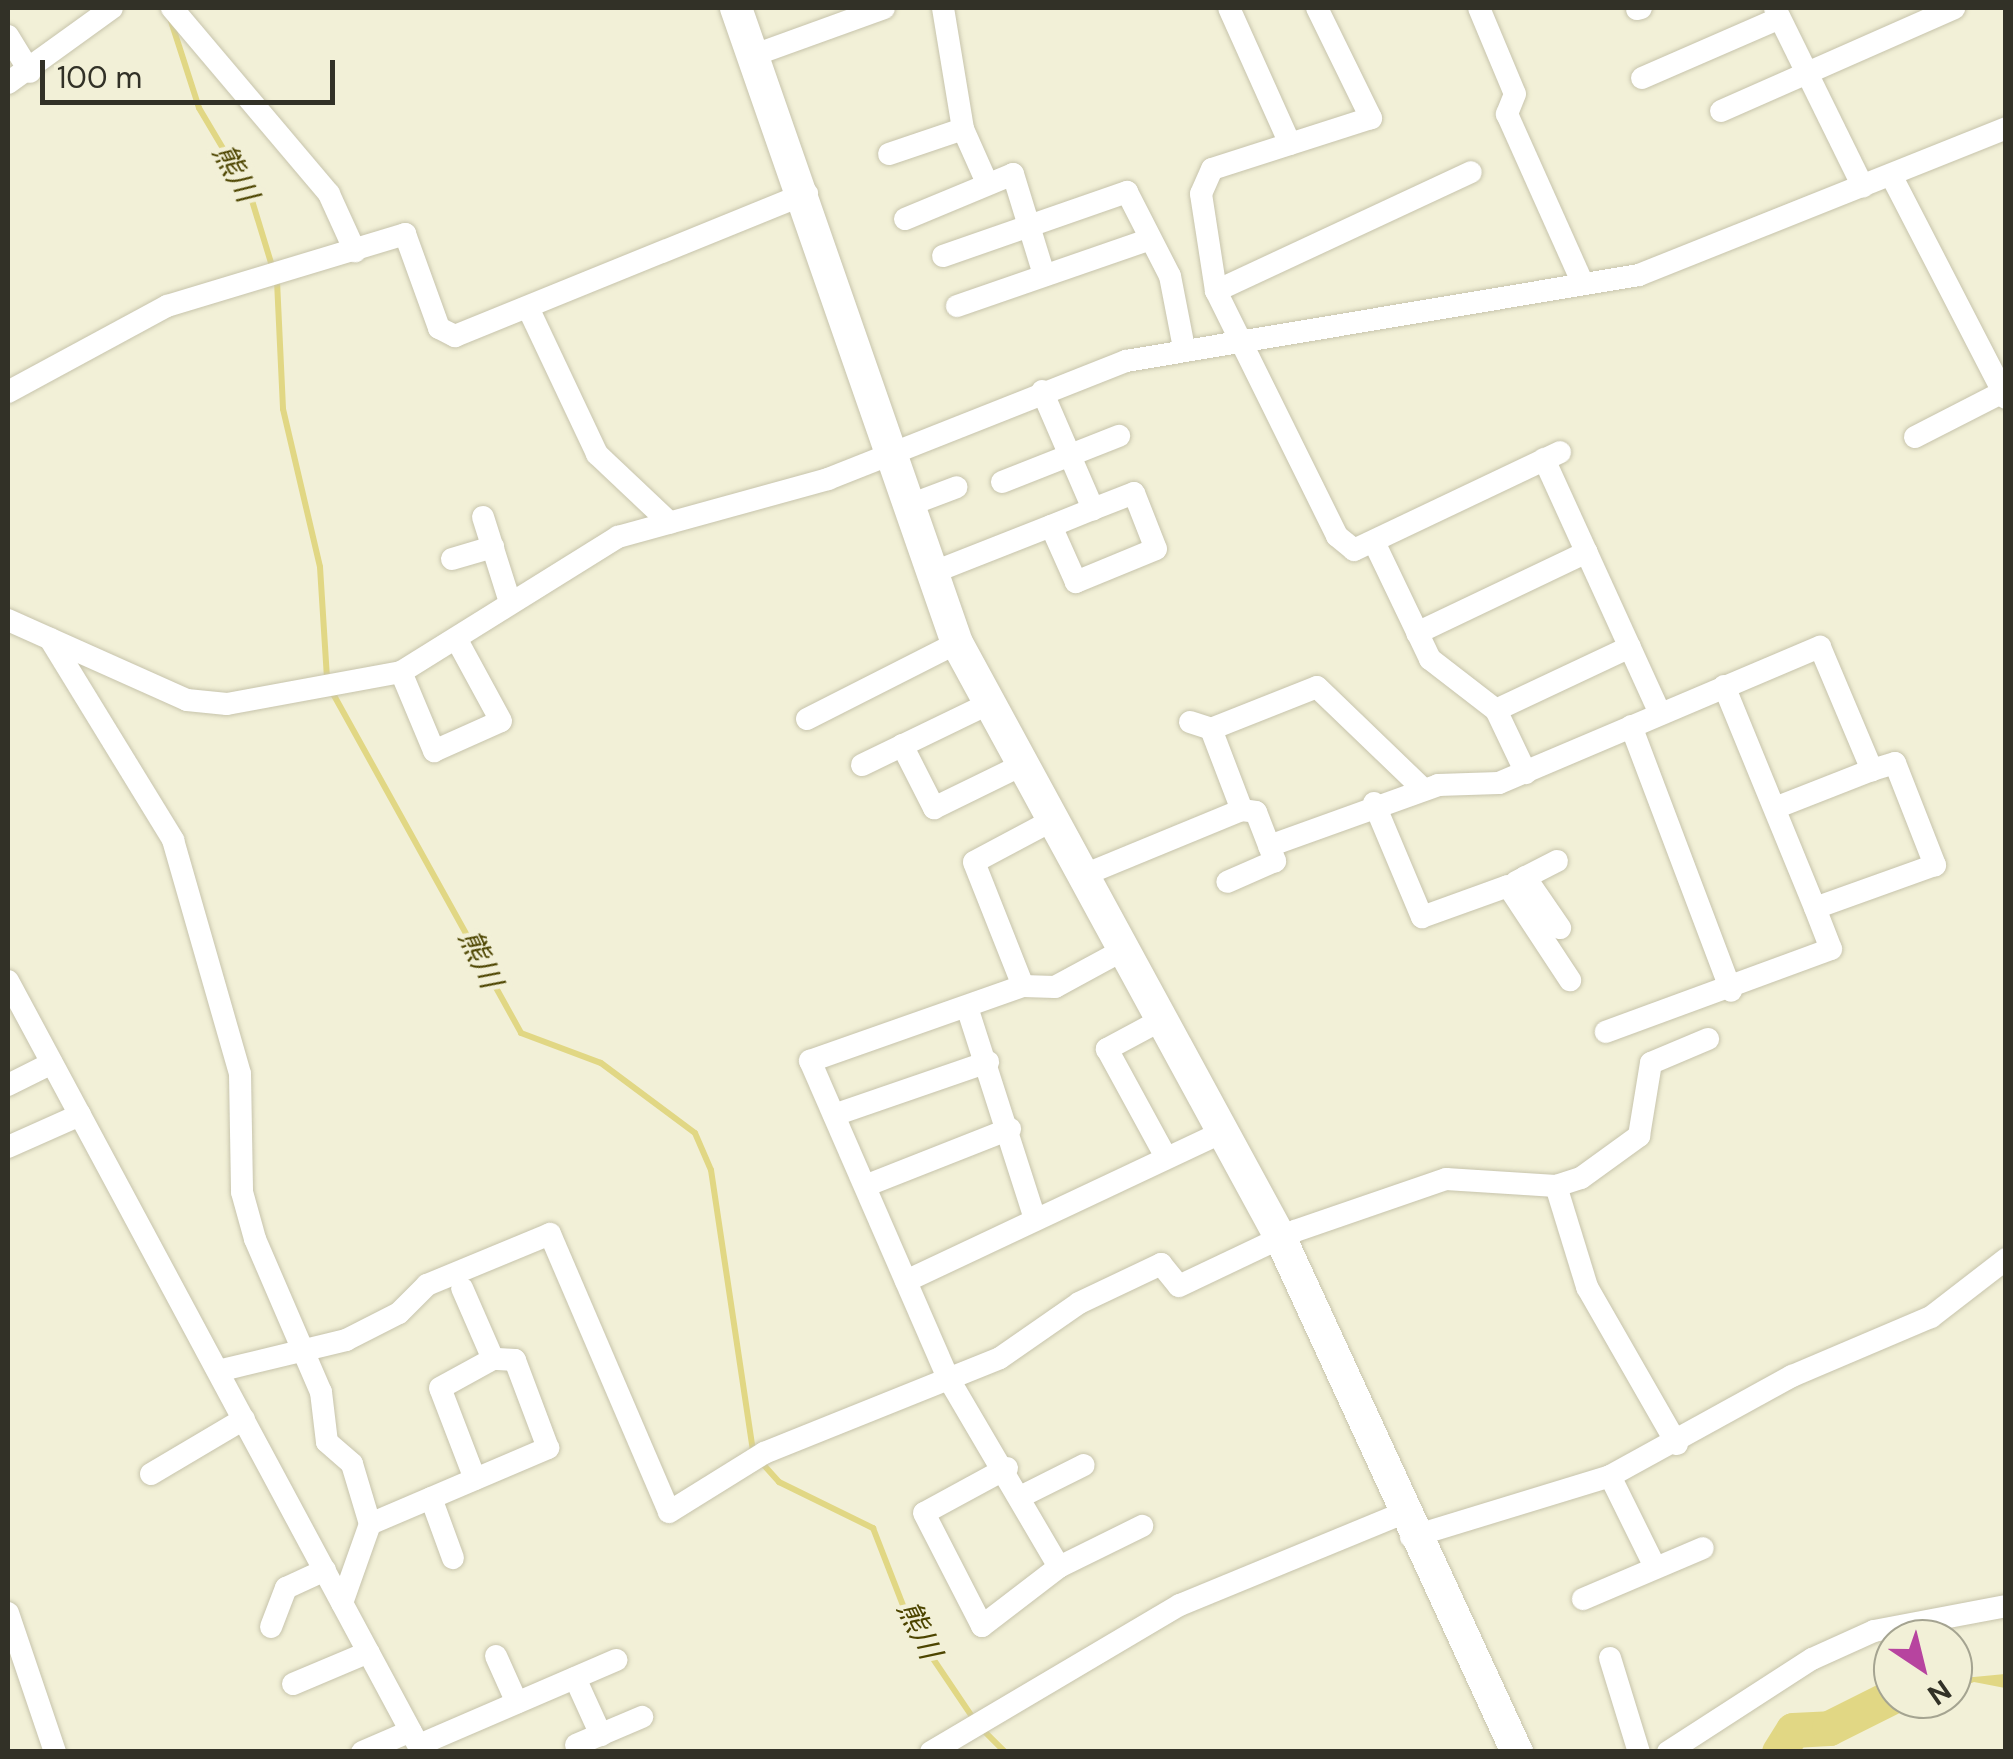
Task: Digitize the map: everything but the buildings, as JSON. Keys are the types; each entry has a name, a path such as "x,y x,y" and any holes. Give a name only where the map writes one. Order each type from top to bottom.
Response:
{"street":[{"path":"8,83 30,72 112,8"},
{"path":"172,8 329,194 356,252"},
{"path":"736,8 757,54 806,193 930,574 958,642 1280,1237 1406,1526 1517,1752"},
{"path":"757,54 884,8"},
{"path":"943,8 963,129 986,184"},
{"path":"1229,8 1290,144"},
{"path":"1317,8 1371,118 1212,169 1201,194 1216,291 1337,536 1354,550 1552,456 1586,552 1660,713"},
{"path":"1480,8 1515,94 1507,114 1582,282"},
{"path":"1721,111 1954,8"},
{"path":"1642,78 1777,13 1814,72 1863,187"},
{"path":"8,36 30,72"},
{"path":"8,620 186,700 227,704 401,672 618,536 892,455 1042,392 1184,348 1242,343 1694,258 2006,128"},
{"path":"890,154 963,129"},
{"path":"1216,291 1471,172"},
{"path":"905,218 1013,174 1044,275"},
{"path":"1891,175 2004,395 1915,437"},
{"path":"942,256 1127,192 1148,240 1170,276 1184,348"},
{"path":"8,392 167,306 275,277 405,234 439,328 456,336 530,312 806,193"},
{"path":"957,306 1148,240"},
{"path":"530,312 597,454 670,522"},
{"path":"1042,392 1093,509"},
{"path":"1002,482 1118,436"},
{"path":"907,506 958,487"},
{"path":"930,574 1050,526 1093,509 1134,494 1156,550 1076,582 1050,526"},
{"path":"483,517 510,602"},
{"path":"1374,542 1430,659 1496,710 1526,773"},
{"path":"452,558 493,547"},
{"path":"1417,632 1586,552"},
{"path":"401,672 434,751 501,721 456,638"},
{"path":"50,639 173,840 240,1074 242,1192 321,1392 318,1419 365,1490 370,1524 342,1603"},
{"path":"808,719 958,642"},
{"path":"1496,710 1630,647"},
{"path":"1269,846 1374,803 1423,789 1526,773 1820,647 1872,770"},
{"path":"1606,1032 1731,991 1831,949 1724,686"},
{"path":"1242,810 1201,726 1317,687 1359,737 1423,789"},
{"path":"862,765 990,703"},
{"path":"1632,726 1731,991"},
{"path":"902,745 934,808 1024,764"},
{"path":"1775,808 1894,762 1935,865 1815,908"},
{"path":"1374,803 1422,917 1517,882 1556,861"},
{"path":"1084,875 1242,810 1256,812 1275,861 1228,882"},
{"path":"1023,986 974,862 1054,820"},
{"path":"1517,882 1560,928"},
{"path":"1517,882 1570,980"},
{"path":"1060,1567 1007,1468 948,1378 810,1061 1023,986 1055,987 1125,948"},
{"path":"8,981 417,1742"},
{"path":"967,1007 1010,1129 1035,1219"},
{"path":"1164,1019 1107,1049 1166,1157"},
{"path":"218,1370 346,1340 399,1313 427,1286 550,1234 669,1512 757,1456 948,1378 1161,1264 1179,1286 1280,1237 1446,1178 1556,1186 1640,1136 1651,1063 1708,1038"},
{"path":"834,1115 988,1062"},
{"path":"8,1085 52,1063"},
{"path":"8,1146 80,1115"},
{"path":"865,1186 1010,1129"},
{"path":"906,1281 1225,1132"},
{"path":"1556,1186 1587,1287 1677,1444"},
{"path":"931,1752 974,1720 1180,1605 1406,1526 1610,1476 1677,1444 1792,1376 1931,1317 2006,1260"},
{"path":"462,1288 494,1360"},
{"path":"370,1524 476,1479 548,1448 516,1360 494,1360 440,1388 476,1479"},
{"path":"151,1474 244,1419"},
{"path":"1022,1496 1084,1466"},
{"path":"1007,1468 924,1513 982,1626 1060,1567 1142,1526"},
{"path":"1610,1476 1656,1567"},
{"path":"431,1498 453,1558"},
{"path":"1583,1599 1703,1548"},
{"path":"271,1627 286,1588 324,1570"},
{"path":"1668,1752 1874,1631 2006,1606"},
{"path":"8,1613 55,1752"},
{"path":"293,1684 368,1652"},
{"path":"496,1656 516,1703"},
{"path":"1610,1658 1640,1752"},
{"path":"362,1752 417,1742 616,1660"},
{"path":"575,1678 600,1735"},
{"path":"576,1745 642,1716"}],"shaded area":[{"path":"2005,1674 2005,1688 1973,1682 1973,1677"}],"waterway":[{"name":"熊川","path":"170,18 199,108 250,194 273,269"},
{"name":"熊川","path":"277,281 283,409 320,567 327,678"},
{"name":"熊川","path":"331,690 521,1033 601,1063 695,1133 711,1170 753,1452"},
{"name":"熊川","path":"761,1462 779,1482 873,1528 911,1626 975,1721"},
{"path":"1779,1752 1793,1730 1829,1728 1873,1706"},
{"name":"熊川","path":"983,1730 1005,1752"}]}
